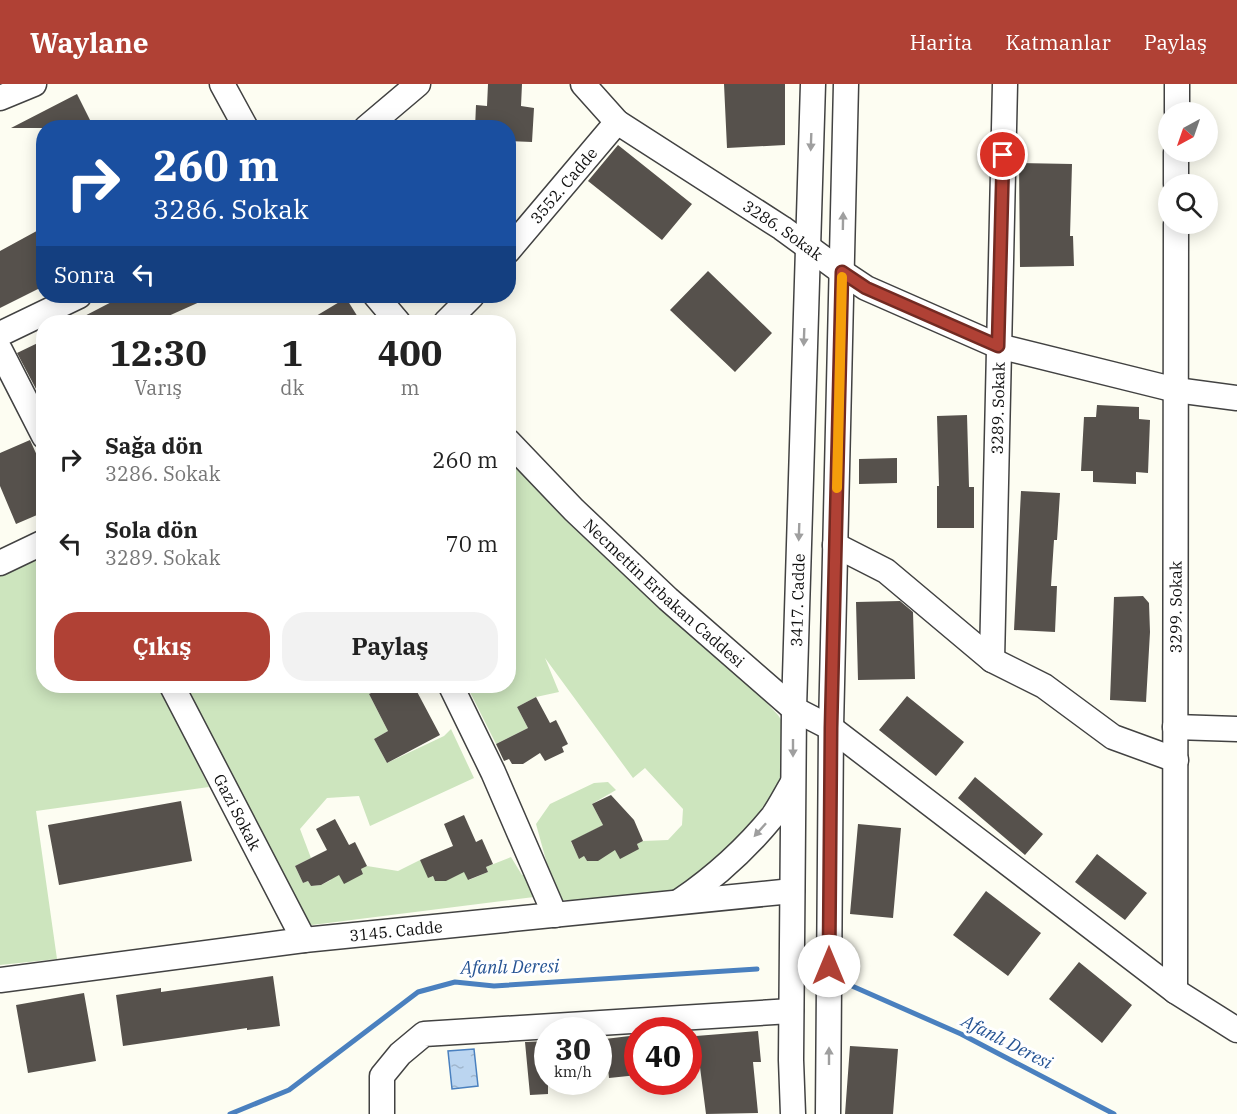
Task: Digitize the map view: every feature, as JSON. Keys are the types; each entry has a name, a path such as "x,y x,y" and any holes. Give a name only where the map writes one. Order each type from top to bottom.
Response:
{"street":[{"path":"222,84 242,120"},
{"path":"375,120 418,84"},
{"name":"3286. Sokak","path":"583,84 618,122 783,228 866,288 998,346 1176,390 1237,398"},
{"name":"3417. Cadde","path":"793,1114 791,1011 794,709 813,84"},
{"path":"828,1114 831,728 846,84"},
{"name":"3289. Sokak","path":"992,660 1005,84"},
{"path":"1177,84 1177,102"},
{"path":"0,98 27,85"},
{"name":"3552. Cadde","path":"516,242 618,122"},
{"name":"3299. Sokak","path":"1175,991 1176,234"},
{"path":"40,315 64,303"},
{"path":"382,303 392,315"},
{"path":"453,315 465,303"},
{"path":"0,334 36,317"},
{"path":"0,350 36,420"},
{"name":"Necmettin Erbakan Caddesi","path":"516,449 574,510 668,598 794,709 831,728 1175,991 1237,1030"},
{"path":"835,545 886,571 992,660 1044,686 1113,737 1176,760"},
{"path":"0,563 36,546"},
{"name":"Gazi Sokak","path":"176,693 304,940"},
{"path":"454,693 494,772 555,915"},
{"path":"1176,727 1237,729"},
{"path":"678,903 711,880 746,845 774,814 793,782"},
{"name":"3145. Cadde","path":"0,980 304,940 792,891"},
{"path":"382,1114 381,1076 400,1054 424,1034 791,1011"}],"green space":[{"path":"516,463 745,680 778,715 790,734 789,779 769,813 684,892 597,900 557,900 536,824 550,804 594,783 608,782 616,790 592,804 603,825 571,842 579,858 584,856 587,861 598,861 603,846 639,849 637,844 643,841 668,840 682,825 683,809 645,768 633,778 545,658 559,692 536,697 517,707 528,728 496,744 470,693 516,693"},
{"path":"36,557 36,693 162,693 209,787 36,811 57,959 0,965 0,573"},
{"path":"186,693 371,693 369,694 388,731 374,739 387,763 444,736 451,729 474,778 370,826 359,796 327,798 300,829 311,858 295,866 303,883 308,881 311,886 321,885 331,880 327,871 363,874 361,869 367,866 398,871 420,860 436,881 461,863 469,880 488,872 486,867 511,857 522,875 532,873 534,897 304,926"}],"water":[{"path":"474,1049 478,1086 452,1089 448,1051"}],"building":[{"path":"488,84 522,84 521,106 534,108 532,142 516,141 516,120 475,120 476,105 487,106"},
{"path":"724,84 785,84 785,145 727,148"},
{"path":"77,94 90,120 36,120 36,128 11,128"},
{"path":"618,145 692,204 662,240 588,181"},
{"path":"1019,163 1072,164 1070,236 1073,236 1074,266 1020,267"},
{"path":"36,231 36,290 0,308 0,251"},
{"path":"708,271 772,333 735,372 670,310"},
{"path":"110,303 197,303 171,315 86,315"},
{"path":"338,303 349,303 357,315 318,315"},
{"path":"36,344 36,389 17,353"},
{"path":"1097,405 1139,407 1139,419 1150,420 1148,473 1136,472 1136,484 1093,482 1093,471 1081,471 1084,417 1096,417"},
{"path":"967,415 969,487 974,487 974,528 937,528 937,486 939,486 937,416"},
{"path":"30,440 36,453 36,515 16,524 0,486 0,453"},
{"path":"897,458 897,483 859,484 859,459"},
{"path":"1021,491 1060,493 1051,586 1057,586 1055,632 1014,630"},
{"path":"1143,596 1149,603 1150,632 1146,702 1110,700 1114,597"},
{"path":"900,601 913,612 915,679 858,680 856,602"},
{"path":"418,693 440,735 387,763 374,739 388,731 369,694"},
{"path":"907,696 964,742 936,776 879,730"},
{"path":"536,697 550,723 556,720 568,744 562,747 564,752 545,761 540,753 523,764 512,764 509,759 504,761 496,744 528,728 517,707"},
{"path":"975,777 1043,834 1025,855 958,798"},
{"path":"611,795 634,820 643,841 637,844 639,849 620,859 615,850 598,861 587,861 584,856 579,859 571,841 603,825 592,804"},
{"path":"181,801 192,861 59,885 48,825"},
{"path":"464,815 476,842 482,839 493,864 486,867 488,872 468,880 464,872 446,881 435,881 433,876 428,878 420,860 453,846 444,824"},
{"path":"335,819 349,845 355,842 367,866 361,869 363,874 344,884 339,875 321,885 311,886 308,881 303,883 295,866 327,850 316,829"},
{"path":"858,824 901,828 893,918 850,914"},
{"path":"1097,854 1147,893 1125,920 1075,882"},
{"path":"986,891 1041,933 1008,976 953,935"},
{"path":"1079,962 1132,1005 1102,1043 1049,999"},
{"path":"273,976 280,1026 247,1030 247,1028 123,1046 116,995 161,988 161,992"},
{"path":"84,993 96,1061 28,1073 16,1005"},
{"path":"758,1031 761,1062 753,1062 758,1113 706,1114 702,1083 702,1036"},
{"path":"624,1037 624,1076 612,1078 612,1038"},
{"path":"525,1042 534,1042 534,1095 530,1095"},
{"path":"850,1046 898,1049 893,1114 845,1114"}],"waterway":[{"name":"Afanlı Deresi","path":"230,1114 289,1090 418,992 455,982 494,986 757,969"},
{"name":"Afanlı Deresi","path":"852,986 961,1034 1114,1114"}],"slow traffic":[{"path":"837,488 842,277"}],"route":[{"path":"829,966 831,728 842,272 866,288 998,346 1003,155"}]}
